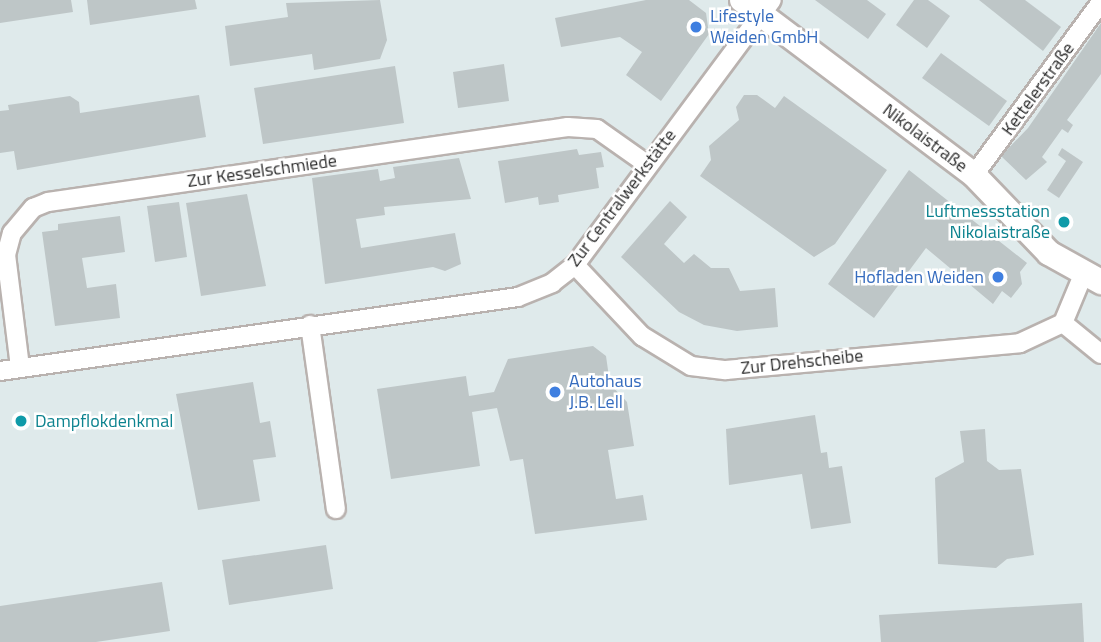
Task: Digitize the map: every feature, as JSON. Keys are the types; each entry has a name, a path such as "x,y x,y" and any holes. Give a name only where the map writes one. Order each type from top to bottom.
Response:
{"main road":[{"name":"Nikolaistraße","path":"758,5 974,176 1049,253 1092,278"}],"street":[{"name":"Kettelerstraße","path":"974,176 1101,2"},
{"name":"Zur Centralwerkstätte","path":"0,371 518,297 552,283 575,265 758,5"},
{"name":"Zur Kesselschmiede","path":"20,367 6,255 12,233 33,208 48,202 568,127 597,129 648,164"},
{"name":"Zur Drehscheibe","path":"575,265 642,336 691,366 726,370 1020,344 1063,323"},
{"path":"1092,278 1063,323 1101,354"},
{"path":"310,325 336,509"}],"building":[{"path":"0,0 71,0 73,12 0,23"},
{"path":"87,0 195,0 197,9 90,25"},
{"path":"380,0 387,40 380,59 314,70 312,54 230,66 225,26 288,17 286,3"},
{"path":"646,0 689,0 706,13 709,34 661,101 626,75 642,52 620,37 561,47 555,18"},
{"path":"815,0 867,0 886,14 868,39"},
{"path":"914,0 928,0 950,16 927,48 896,25"},
{"path":"979,0 1025,0 1061,27 1043,51"},
{"path":"1101,23 1101,74 1067,120 1073,125 1068,133 1062,129 1042,157 1047,162 1026,180 1001,156 1028,128"},
{"path":"941,53 1007,101 989,126 922,78"},
{"path":"504,64 509,101 458,108 453,72"},
{"path":"395,66 404,123 263,144 254,88"},
{"path":"199,95 206,137 17,170 14,151 0,153 0,111 9,110 8,105 70,96 79,102 80,113"},
{"path":"744,95 757,95 775,108 784,96 887,170 835,244 814,257 700,176 711,160 709,146 739,120 736,107"},
{"path":"1062,148 1083,162 1059,198 1047,190 1066,161 1058,155"},
{"path":"577,149 579,155 601,152 604,167 596,168 599,188 558,195 559,202 539,205 538,197 505,203 498,161"},
{"path":"459,158 471,199 384,207 385,215 356,219 361,248 455,233 461,264 445,271 433,267 325,284 312,178 378,169 380,181 395,178 393,167"},
{"path":"909,170 1027,263 1020,272 1022,284 1011,298 1002,291 993,304 926,248 874,318 828,284"},
{"path":"247,194 266,286 201,296 186,203"},
{"path":"670,201 687,217 664,244 684,263 694,254 711,268 729,268 740,291 775,288 778,327 737,331 704,325 679,312 621,257"},
{"path":"179,202 187,257 155,262 147,206"},
{"path":"120,216 125,252 82,258 87,288 116,284 120,318 55,326 42,232 58,230 58,224"},
{"path":"593,346 606,356 610,384 627,402 634,446 608,450 616,499 643,495 647,520 535,534 523,459 510,461 497,408 472,412 480,466 391,479 377,389 466,376 469,396 494,392 508,359"},
{"path":"253,382 260,423 270,421 276,457 253,460 260,501 198,510 176,394"},
{"path":"815,415 821,453 827,452 829,468 842,466 851,523 811,529 802,474 729,485 726,429"},
{"path":"985,429 987,461 999,470 1021,469 1034,555 1007,559 996,568 938,564 935,478 964,462 960,431"},
{"path":"326,545 333,589 229,605 222,560"},
{"path":"162,582 170,631 96,642 0,642 0,606"},
{"path":"1082,603 1084,642 881,642 879,615"}],"place":[{"name":"Lifestyle Weiden GmbH","path":"696,27"},
{"name":"Luftmessstation Nikolaistraße","path":"1064,222"},
{"name":"Hofladen Weiden","path":"998,277"},
{"name":"Autohaus J.B. Lell","path":"555,392"},
{"name":"Dampflokdenkmal","path":"21,421"}]}
